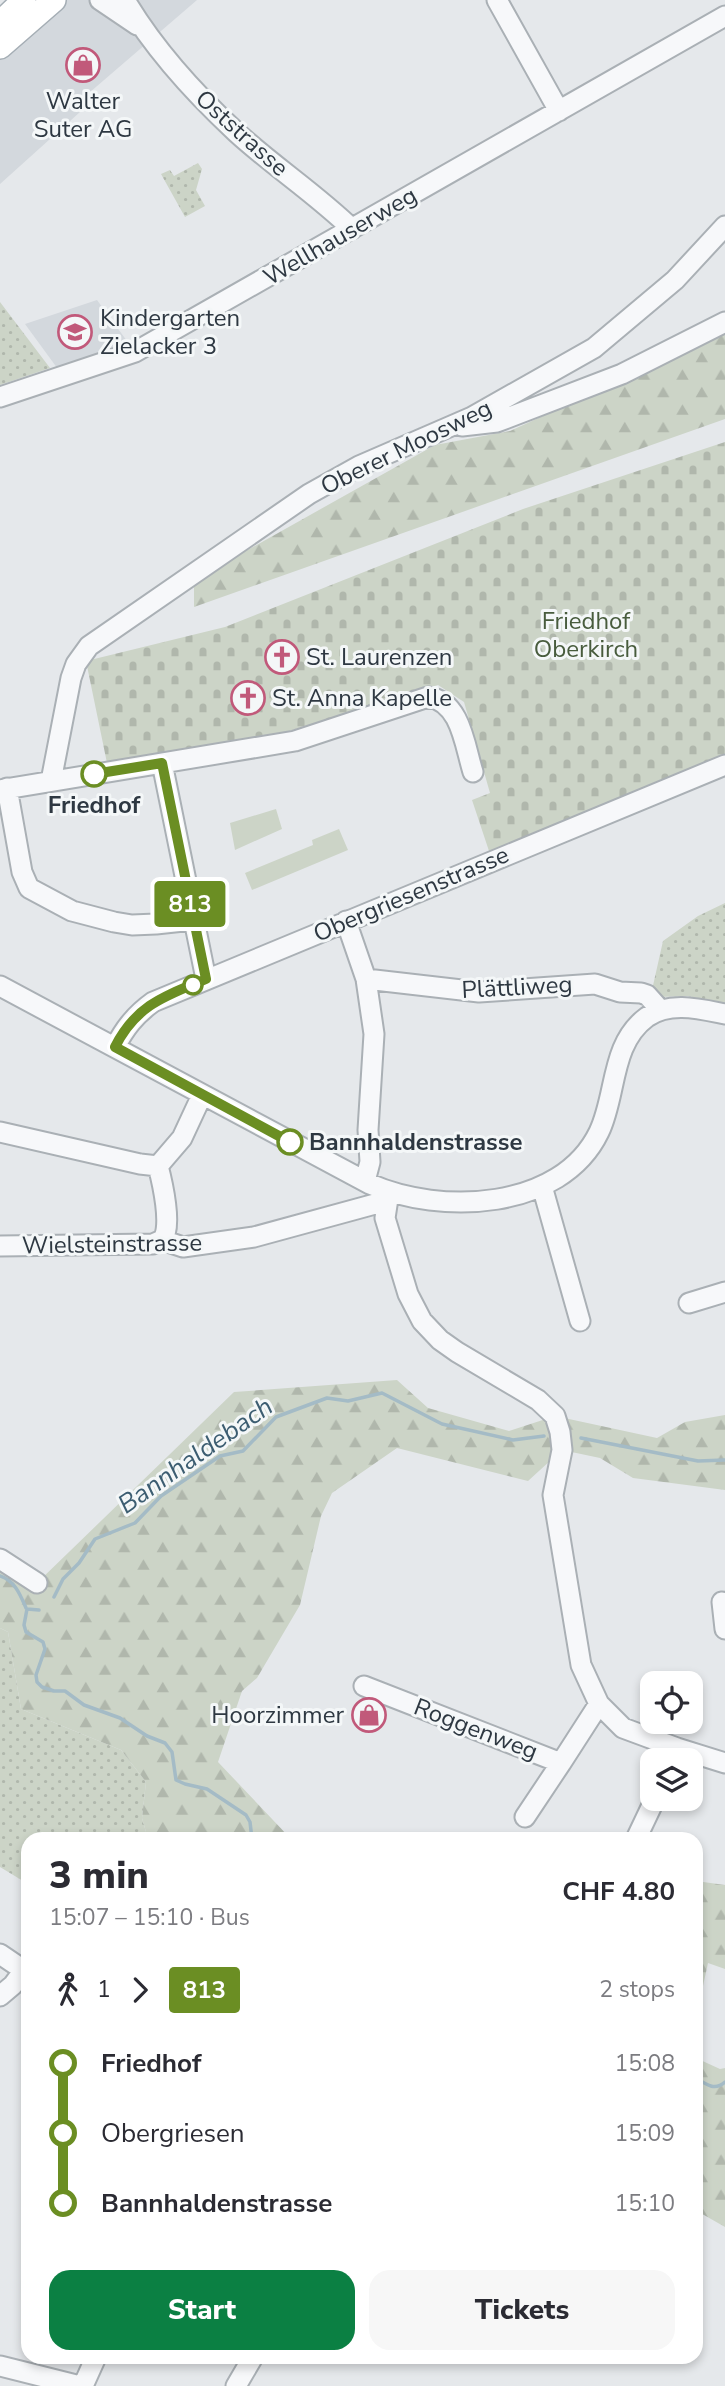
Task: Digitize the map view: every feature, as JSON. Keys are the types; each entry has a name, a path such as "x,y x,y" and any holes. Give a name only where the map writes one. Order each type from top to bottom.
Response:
{"main road":[{"path":"0,23 24,0"},
{"path":"0,47 54,0"}],"street":[{"name":"Oststrasse","path":"100,0 140,27"},
{"name":"Oststrasse","path":"125,0 140,27 189,86 237,133 352,229"},
{"path":"497,0 559,111"},
{"name":"Wellhauserweg","path":"0,397 135,352 725,16"},
{"name":"Oberer Moosweg","path":"51,781 71,677 76,664 89,646 309,494 359,466 454,426 575,360 612,335 676,280 725,226"},
{"path":"454,426 470,427 497,422 552,401 622,374 725,322"},
{"path":"193,920 132,925 114,922 72,911 29,888 22,872 4,789 295,741 428,697 442,701 452,710 473,772"},
{"path":"162,763 206,979"},
{"name":"Obergriesenstrasse","path":"115,1047 126,1028 153,1002 725,765"},
{"path":"346,921 366,979 374,1034 368,1130 370,1162 365,1181"},
{"name":"Plättliweg","path":"366,979 479,992 595,984 620,992 641,993 652,1000 658,1011"},
{"path":"0,986 365,1181 388,1196 453,1203 504,1198 542,1186 557,1178 592,1144 605,1117 619,1058 626,1042 648,1017 658,1011 684,1007 725,1014"},
{"path":"162,1240 167,1235 167,1224 158,1166 182,1138 202,1095"},
{"path":"0,1132 158,1166"},
{"path":"542,1186 580,1321"},
{"path":"388,1196 385,1218 408,1294 422,1321 457,1352 538,1400 555,1416 562,1450 553,1495 581,1665 599,1704 623,1728 663,1748"},
{"name":"Wielsteinstrasse","path":"0,1246 153,1244 162,1240 183,1247 254,1237 388,1196"},
{"path":"689,1303 725,1292"},
{"path":"0,1559 37,1583"},
{"path":"722,1602 725,1629"},
{"name":"Roggenweg","path":"364,1686 561,1763 599,1704"},
{"path":"703,1759 725,1763"},
{"path":"524,1817 561,1763"},
{"path":"639,1832 649,1811"},
{"path":"0,1954 21,1969"},
{"path":"0,1996 21,1977"},
{"path":"0,2366 36,2380 81,2386 92,2364"},
{"path":"236,2386 249,2364"}],"shaded area":[{"path":"64,0 197,0 75,105 80,112 0,184 0,56"},
{"name":"Kindergarten Zielacker 3","path":"97,300 135,352 63,376 25,324"}],"green space":[{"path":"198,163 202,169 196,190 205,206 185,217 161,174 170,170 174,176"},
{"path":"0,302 50,368 0,385"},
{"path":"725,333 725,419 194,607 194,580 435,445 510,431"},
{"name":"Friedhof Oberkirch","path":"725,442 725,759 490,854 472,800 490,793 464,702 438,685 273,736 107,763 86,661 225,627 523,509"},
{"path":"276,809 282,829 235,850 230,823"},
{"path":"339,829 348,850 252,890 245,873 313,845 312,840"},
{"path":"725,903 725,1003 687,996 659,997 652,990 663,941 698,916"},
{"path":"397,1380 428,1408 509,1431 555,1416 657,1438 685,1422 725,1415 725,1490 633,1478 600,1458 562,1450 528,1481 397,1448 332,1493 321,1516 300,1605 257,1678 242,1691 218,1762 284,1832 146,1832 142,1818 146,1782 121,1750 21,1709 8,1632 0,1628 0,1563 37,1583 234,1392"},
{"path":"0,1628 8,1632 21,1709 121,1750 146,1782 142,1818 146,1832 21,1832 21,1880 0,1867"},
{"path":"703,1882 725,1885 725,1969 708,1963 703,1986"},
{"path":"703,2061 720,2069 725,2068 725,2227 703,2214"}],"waterway":[{"name":"Bannhaldebach","path":"54,1597 63,1579 79,1563 95,1539 135,1523 161,1496 220,1456 243,1451 276,1417 327,1398 348,1401 382,1393 442,1424 513,1440 544,1436"},
{"name":"Bannhaldebach","path":"581,1438 698,1461 725,1460"},
{"path":"0,1576 13,1585 26,1608"},
{"path":"27,1609 24,1625 26,1632 43,1642 45,1649 36,1675 37,1682 42,1687 65,1691 84,1705 120,1718 147,1736 165,1743 172,1752 176,1780 207,1789 246,1815 251,1832"},
{"name":"Bannhaldebach","path":"27,1609 39,1610"},
{"path":"703,2082 714,2087 725,2082"}],"bus line":[{"name":"813","path":"94,774 162,763 206,979 153,1002 142,1010 126,1028 115,1047 290,1142"}],"place":[{"name":"Walter Suter AG","path":"83,65"},
{"name":"Kindergarten Zielacker 3","path":"75,332"},
{"name":"St. Laurenzen","path":"282,657"},
{"name":"St. Anna Kapelle","path":"248,698"},
{"name":"Friedhof","path":"94,774"},
{"name":"Bannhaldenstrasse","path":"290,1142"},
{"name":"Hoorzimmer","path":"369,1715"}]}
